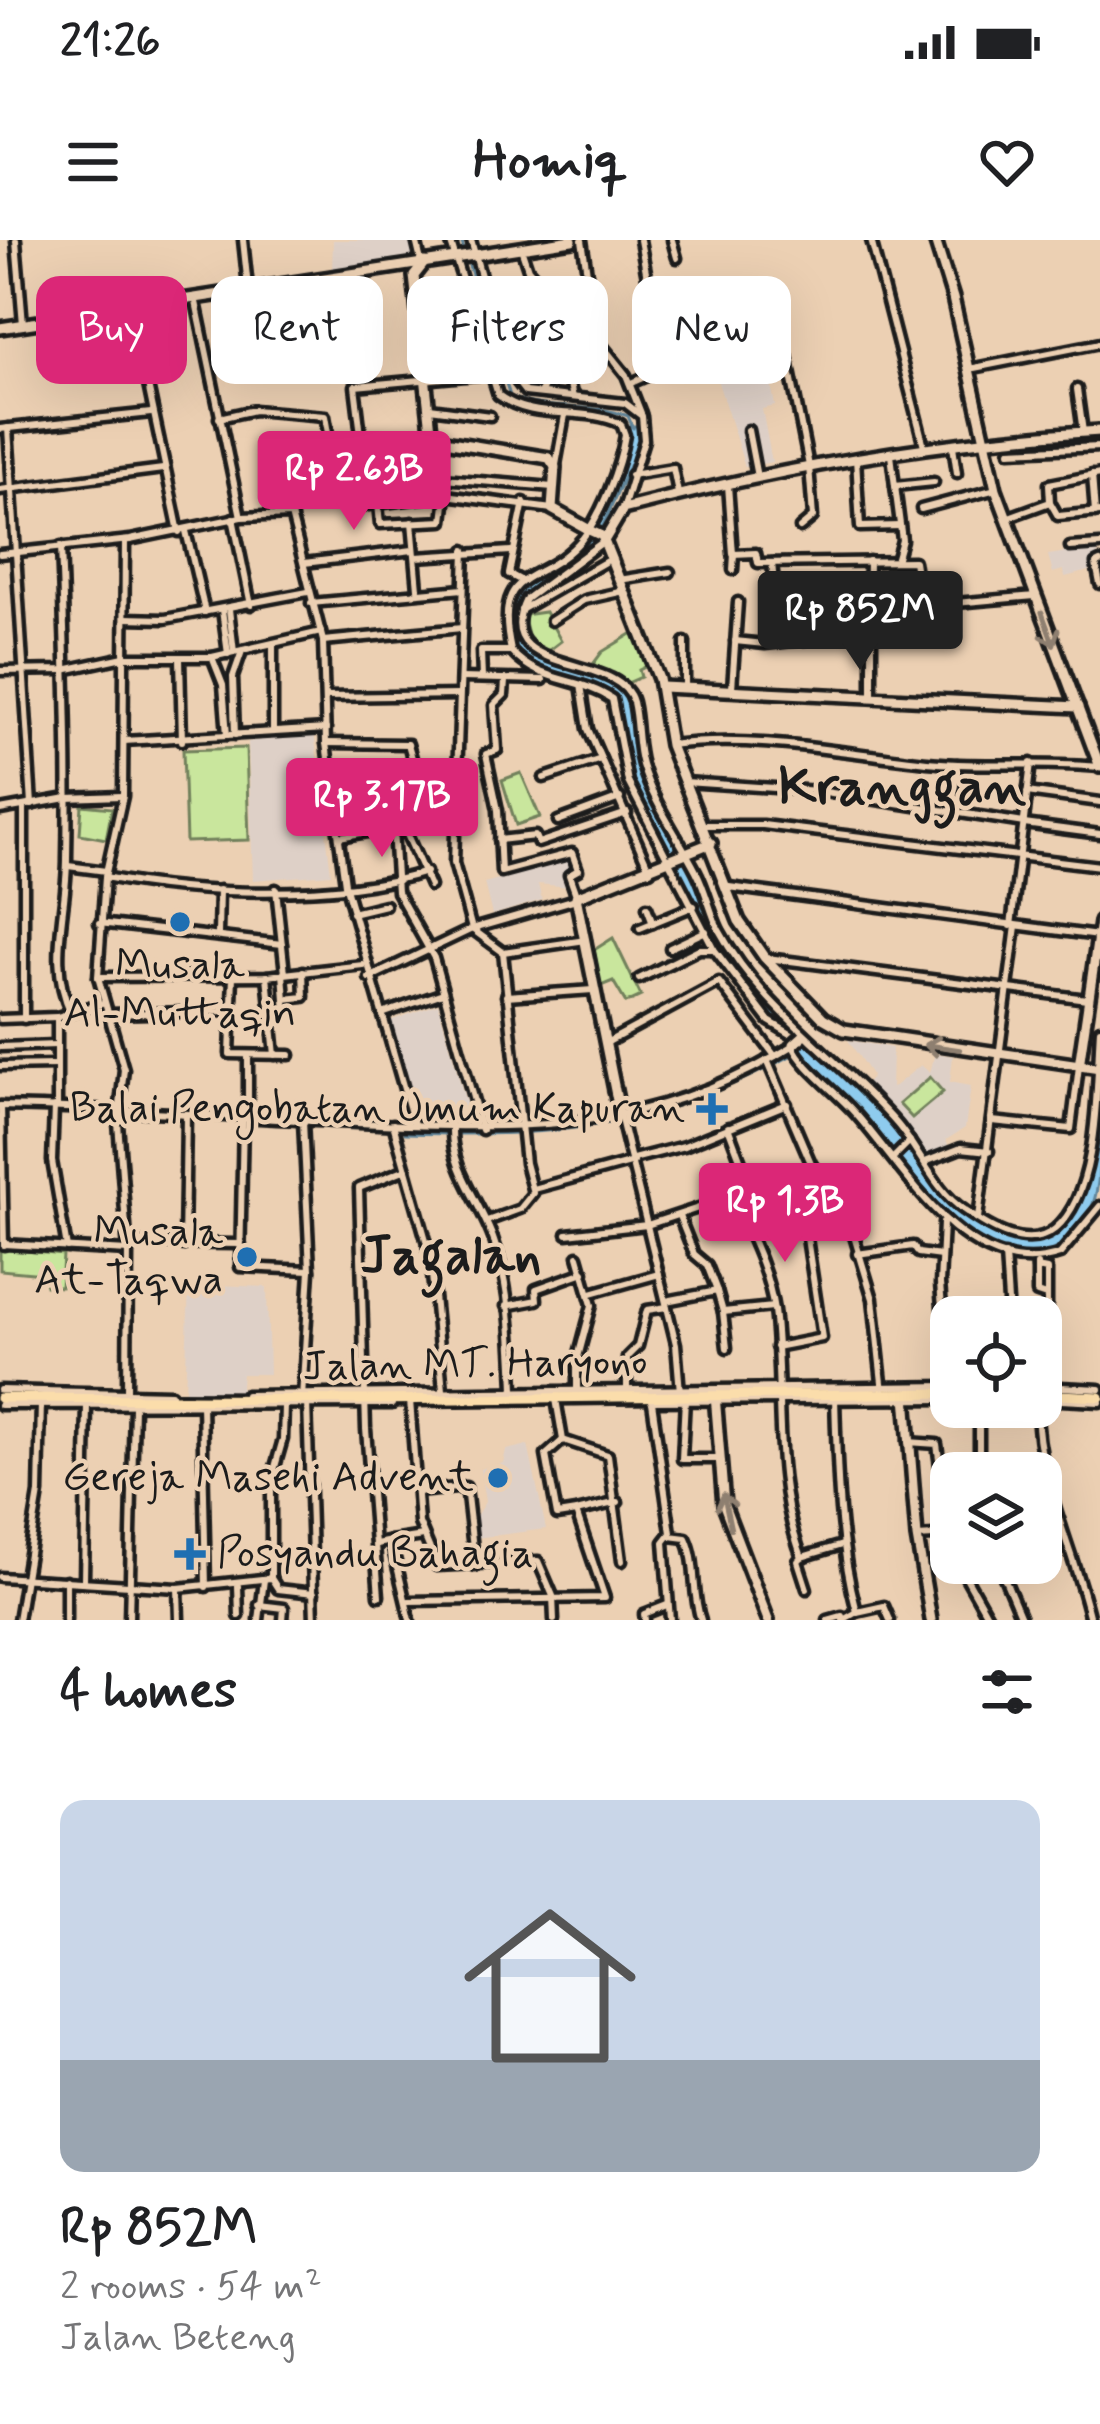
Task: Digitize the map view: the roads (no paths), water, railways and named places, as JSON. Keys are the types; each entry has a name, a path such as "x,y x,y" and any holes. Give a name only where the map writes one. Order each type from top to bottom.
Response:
{"main road":[{"name":"Jalan MT. Haryono","path":"0,1398 87,1403 109,1397 410,1401 514,1392 583,1392 602,1398 627,1392 715,1398 747,1392 834,1398 883,1392 906,1398 930,1395"},
{"path":"1062,1393 1100,1396"}],"street":[{"path":"16,240 22,324"},
{"path":"243,240 247,276"},
{"path":"416,240 424,261"},
{"path":"449,240 460,276"},
{"path":"471,240 507,369 525,392 625,403 642,416"},
{"path":"318,276 572,240"},
{"path":"582,240 589,276"},
{"path":"630,384 678,363 652,309 640,240"},
{"path":"672,240 676,258"},
{"path":"871,240 924,446"},
{"path":"670,745 822,747 957,764 1100,767 995,489 935,240"},
{"path":"521,248 536,276"},
{"path":"414,276 424,261"},
{"path":"187,298 211,293"},
{"path":"195,296 251,605"},
{"path":"0,328 36,322"},
{"path":"969,369 1099,344"},
{"path":"608,354 630,384 642,416 644,440 623,509"},
{"path":"791,375 809,466 813,518 800,528"},
{"path":"407,382 354,387 363,451 443,443 549,458 555,467"},
{"path":"146,384 163,469 205,612"},
{"path":"424,384 430,436 443,443"},
{"path":"495,384 509,403 565,416 604,417 624,429 596,534 520,580 506,602 511,651"},
{"path":"541,393 544,384"},
{"path":"570,384 573,397"},
{"path":"1077,389 1083,432"},
{"path":"427,408 490,416"},
{"path":"219,418 254,410 325,417 338,490"},
{"path":"24,1019 28,806 16,552 4,429 151,413"},
{"path":"551,508 565,416"},
{"path":"748,430 757,477"},
{"path":"1100,431 924,446 678,493 623,509 529,596 521,610 526,639 539,656 599,672 629,694 644,773 726,940 798,1042 910,1142 953,1202 977,1218 1030,1239 1046,1235 1064,1221 1084,1181 1096,1124 1100,1030"},
{"path":"1060,434 1060,449"},
{"path":"952,442 957,473"},
{"path":"1010,452 1100,447"},
{"path":"891,452 900,526 896,561"},
{"path":"856,458 860,527 900,526"},
{"path":"631,475 673,467 678,493"},
{"path":"0,490 163,469"},
{"path":"1096,475 1098,512 1055,515 1050,502 1049,484 1096,475"},
{"path":"414,1124 364,965 345,884 326,742 322,637 291,515 296,501 430,477 553,487"},
{"path":"895,486 934,482"},
{"path":"728,483 733,570"},
{"path":"356,488 359,505 446,494 524,502 551,508 596,534 662,687 670,745 739,921 764,957 823,1018 864,1035 1099,1068"},
{"path":"921,509 995,489"},
{"path":"378,504 380,524 446,520 446,494"},
{"path":"520,580 509,574 524,502"},
{"path":"1006,518 1050,502"},
{"path":"0,554 125,541 237,518 291,515"},
{"path":"412,522 418,589"},
{"path":"125,541 123,796 105,874 98,977 124,1064 121,1108 133,1586 129,1620"},
{"path":"1070,548 1100,545"},
{"path":"61,546 68,866 58,932 60,980 70,1013"},
{"path":"302,563 465,550 511,551"},
{"path":"465,550 455,876 472,929 503,952 586,940"},
{"path":"734,554 755,553 758,563 916,562 922,608 922,630 780,642 735,641"},
{"path":"521,610 610,559"},
{"path":"868,612 869,562"},
{"path":"1100,562 1096,564 1100,584"},
{"path":"772,563 780,642"},
{"path":"551,621 584,600 670,572"},
{"path":"311,603 418,589 463,589"},
{"path":"124,618 225,610 308,592"},
{"path":"843,613 1035,596"},
{"path":"732,688 738,602"},
{"path":"225,610 235,652 231,735"},
{"path":"0,671 64,670 124,657 212,657 322,637 462,628"},
{"path":"872,635 872,696"},
{"path":"685,642 685,686"},
{"path":"273,645 273,731"},
{"path":"482,680 482,651 511,651 547,679"},
{"path":"212,657 223,685 231,735"},
{"path":"180,658 182,741"},
{"path":"241,1244 67,1248 2,1244 0,1106 56,1102 246,1118 414,1124 452,1133 524,1134 622,1121 770,1063 802,1041 779,1032 714,949 628,782 614,702 581,685 547,679 460,678"},
{"path":"505,681 504,695 494,705 497,750 486,754 502,872 573,853 578,870 569,875 667,1304 683,1395 682,1459 719,1460"},
{"path":"581,685 584,718 650,871"},
{"path":"662,687 1078,706"},
{"path":"1058,706 1071,688"},
{"path":"326,697 459,695"},
{"path":"124,741 326,729"},
{"path":"326,742 407,743 418,787 433,820"},
{"path":"544,778 601,759"},
{"path":"952,813 957,764"},
{"path":"977,1218 1010,991 1018,857 1031,764"},
{"path":"685,782 782,787 1100,834"},
{"path":"332,790 375,788"},
{"path":"1028,792 1100,802"},
{"path":"0,810 67,798 123,796"},
{"path":"558,820 620,798"},
{"path":"500,840 535,834 538,843 627,813"},
{"path":"339,837 458,820"},
{"path":"703,825 763,824 1100,866"},
{"path":"369,978 472,929 687,856 722,825"},
{"path":"404,828 430,886"},
{"path":"393,830 394,880 404,912 430,949 482,1130"},
{"path":"68,866 162,888 276,890 394,880 426,872"},
{"path":"729,887 1098,936"},
{"path":"218,934 219,889"},
{"path":"270,1014 286,1013 276,890"},
{"path":"352,914 385,905"},
{"path":"640,928 694,906"},
{"path":"647,908 653,923"},
{"path":"992,1120 1070,1129 1100,922"},
{"path":"99,923 282,944"},
{"path":"670,948 707,934"},
{"path":"699,949 707,934"},
{"path":"639,980 699,949 714,949"},
{"path":"487,1222 528,1204 532,1189 503,952"},
{"path":"764,957 1089,999"},
{"path":"98,977 267,976 364,965"},
{"path":"285,999 304,997 303,971"},
{"path":"233,976 230,1054 290,1055"},
{"path":"267,976 275,1055"},
{"path":"606,1042 719,982 770,1063 814,1170 834,1201 844,1203 873,1299 883,1392"},
{"path":"506,996 596,990"},
{"path":"382,1014 443,993"},
{"path":"0,1019 57,1017 104,1003"},
{"path":"107,1014 231,1011"},
{"path":"57,1017 52,1161 67,1248"},
{"path":"798,1042 823,1018"},
{"path":"798,1042 802,1058 895,1156 943,1220 1005,1255 1038,1263 1046,1269 1046,1296"},
{"path":"0,1047 57,1046"},
{"path":"248,1055 243,1270 310,1270"},
{"path":"0,1066 56,1066"},
{"path":"532,1189 684,1147 787,1104"},
{"path":"184,1245 186,1114"},
{"path":"303,1120 310,1270 314,1620"},
{"path":"393,1124 434,1275 441,1398"},
{"path":"728,1127 752,1191"},
{"path":"452,1133 459,1172 487,1222 506,1306 514,1392"},
{"path":"895,1156 910,1142"},
{"path":"925,1162 958,1149 989,1151"},
{"path":"380,1596 358,1188 406,1169"},
{"path":"567,1234 647,1226 814,1170"},
{"path":"776,1347 819,1342 822,1336 798,1178"},
{"path":"733,1197 760,1256 773,1307 782,1473 802,1557"},
{"path":"1038,1263 1067,1249 1100,1206"},
{"path":"679,1215 694,1254 707,1265 717,1291 727,1348"},
{"path":"943,1220 944,1296"},
{"path":"857,1254 913,1246 918,1253 941,1256"},
{"path":"1005,1255 1008,1296"},
{"path":"578,1256 591,1293 583,1392 627,1392 627,1357 638,1346 647,1310 717,1291"},
{"path":"506,1306 537,1300 536,1289 584,1272"},
{"path":"591,1293 659,1274"},
{"path":"723,1312 773,1307"},
{"path":"683,1395 747,1392"},
{"path":"801,1395 930,1392"},
{"path":"551,1395 562,1440"},
{"path":"366,1400 656,1395 670,1536"},
{"path":"768,1620 731,1531 715,1398 777,1395"},
{"path":"0,1398 109,1397"},
{"path":"246,1397 309,1399"},
{"path":"834,1398 842,1546 857,1612"},
{"path":"854,1398 906,1398 917,1537 931,1620"},
{"path":"84,1580 87,1403 131,1400"},
{"path":"206,1588 212,1401 284,1402 283,1439 271,1481 267,1579 259,1620"},
{"path":"410,1401 423,1536 438,1567 536,1560 553,1596 554,1620"},
{"path":"18,1620 39,1493 41,1402"},
{"path":"1039,1428 1043,1467 1051,1478 1090,1620"},
{"path":"562,1440 605,1452 618,1502 622,1562"},
{"path":"562,1440 546,1455 557,1514 618,1502"},
{"path":"908,1442 934,1442 938,1452"},
{"path":"417,1492 466,1487 476,1566"},
{"path":"409,1601 553,1596 585,1602 605,1598 576,1513"},
{"path":"376,1544 423,1536"},
{"path":"670,1536 664,1542 670,1620"},
{"path":"670,1536 687,1539 692,1553 691,1588 701,1620"},
{"path":"917,1537 930,1536"},
{"path":"391,1541 410,1620"},
{"path":"807,1589 798,1561 842,1546"},
{"path":"0,1577 178,1588 238,1586 267,1579"},
{"path":"267,1579 278,1589 314,1593"},
{"path":"66,1580 66,1620"},
{"path":"969,1584 989,1620"},
{"path":"1007,1584 1022,1620"},
{"path":"238,1586 239,1616"},
{"path":"178,1588 179,1620"},
{"path":"260,1605 284,1608 283,1620"},
{"path":"645,1620 644,1614 667,1605"},
{"path":"828,1620 884,1606 890,1620"},
{"path":"1088,1610 1100,1607"}],"water":[{"path":"629,426 639,426 640,440 597,540 522,600 517,627 524,644 539,656 603,677 620,688 630,705 647,785 732,957 788,1022 881,1111 953,1203 1016,1239 1039,1241 1056,1234 1080,1200 1100,1129 1095,1198 1083,1225 1059,1254 1002,1253 965,1234 932,1206 881,1136 768,1017 720,954 641,804 624,757 614,698 544,674 516,653 508,628 508,608 515,593 590,534 613,488 630,439"}],"waterway":[{"path":"461,240 510,396 614,412 628,416 633,428"},
{"path":"405,1133 512,1133 606,1123 698,1098 796,1053"}],"place":[{"name":"Musala Al-Muttaqin","path":"180,922"},
{"name":"Balai Pengobatan Umum Kapuran","path":"712,1109"},
{"name":"Musala At-Taqwa","path":"247,1257"},
{"name":"Gereja Masehi Advent","path":"498,1478"},
{"name":"Posyandu Bahagia","path":"190,1554"}],"district":[{"name":"Kranggan","path":"902,788"},
{"name":"Jagalan","path":"451,1257"}]}
